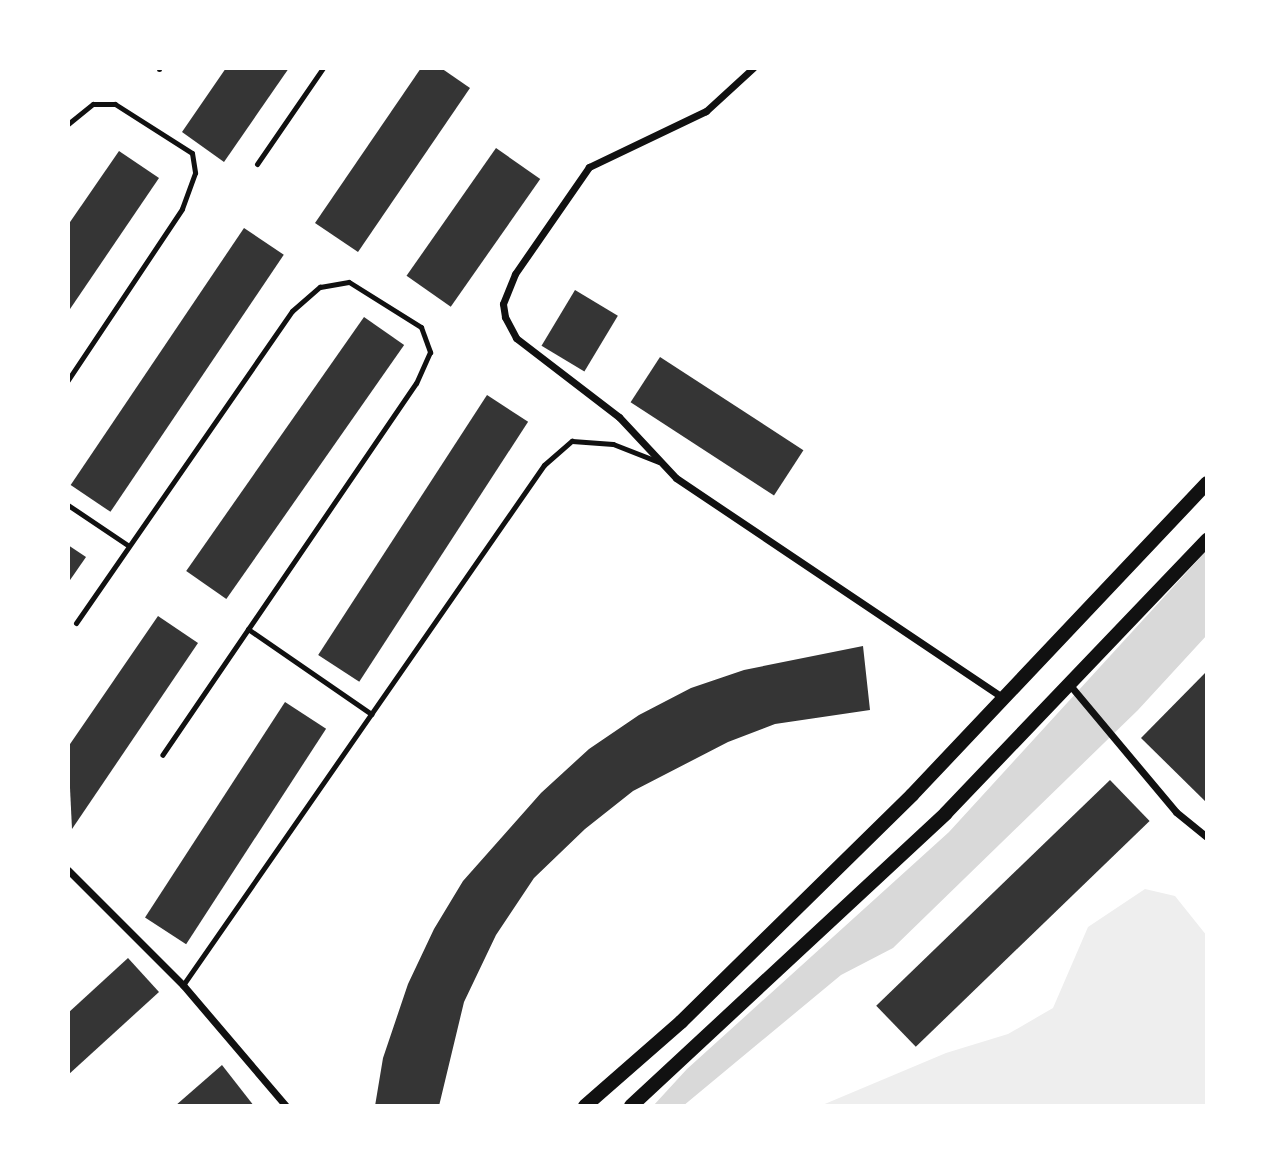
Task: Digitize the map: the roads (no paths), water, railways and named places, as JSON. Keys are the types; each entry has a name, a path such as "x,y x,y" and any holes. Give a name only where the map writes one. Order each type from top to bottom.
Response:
{"main road":[{"path":"585,1106 681,1022 1003,698 1207,483"},
{"path":"631,1106 946,813 1072,687 1207,540"}],"street":[{"path":"753,68 706,111 589,167 543,230 503,304 516,338 619,417 676,478 1003,698"},
{"path":"1072,687 1176,812 1207,837"},
{"path":"68,870 183,985 286,1106"}],"lane":[{"path":"257,164 323,68"},
{"path":"68,124 93,104 115,104 192,153 195,173 182,209 68,380"},
{"path":"76,623 292,311 320,287 349,282 421,327 430,352 416,383 162,755"},
{"path":"183,985 544,466 572,441 613,444 662,463"},
{"path":"68,505 129,546"},
{"path":"248,629 371,714"}]}
